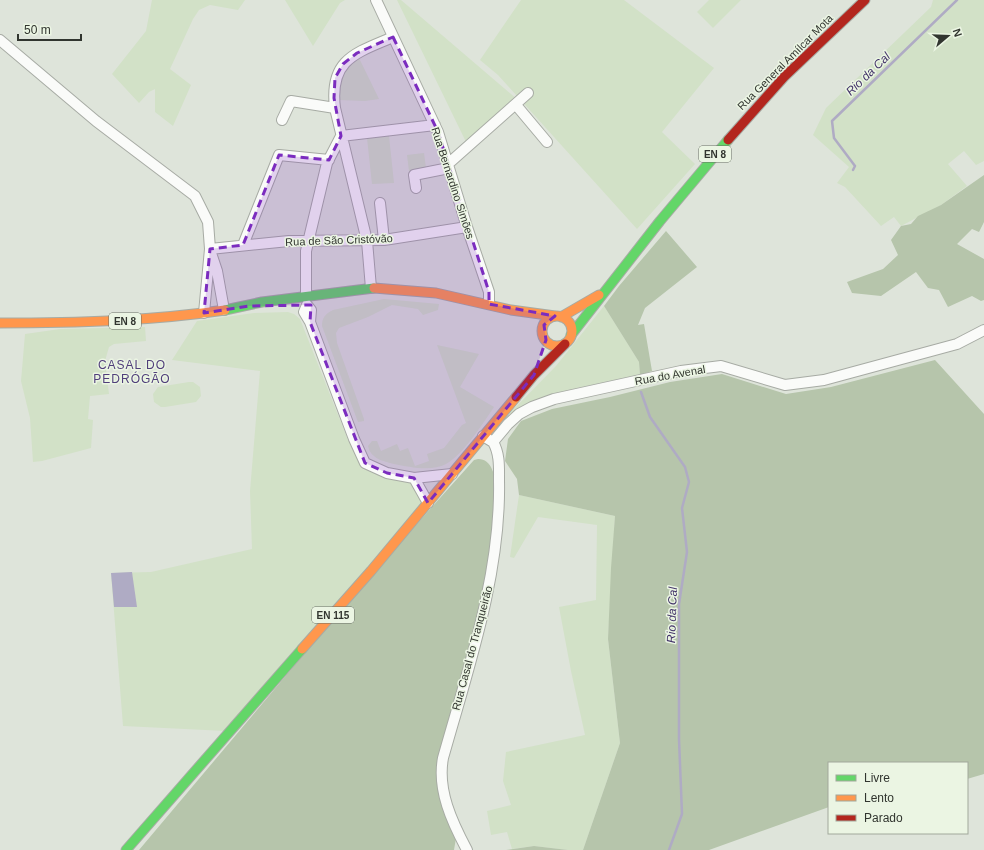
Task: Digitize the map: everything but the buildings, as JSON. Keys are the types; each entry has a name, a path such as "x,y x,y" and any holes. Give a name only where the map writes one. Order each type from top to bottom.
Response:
{"main road":[{"name":"Rua General Amílcar Mota","path":"571,335 598,302 603,292 660,221 765,96 865,0"},
{"name":"EN 8","path":"0,323 89,323 148,319 249,306 262,307 306,301 348,300 370,294 375,289 436,293 511,310 558,316"},
{"name":"Rua General Amílcar Mota","path":"558,316 603,292"},
{"name":"EN 8","path":"511,310 527,321"},
{"name":"EN 8","path":"544,338 544,325 550,318 558,316"},
{"path":"558,316 565,318 571,326 571,335"},
{"path":"536,328 552,345 564,344"},
{"name":"EN 8","path":"564,344 568,342 571,335"},
{"name":"EN 115","path":"534,375 543,353 544,338"},
{"name":"EN 115","path":"126,850 371,571 534,375 564,344"}],"street":[{"name":"Rua Bernardino Simões","path":"376,0 435,125 489,292 489,304"},
{"path":"375,289 367,241 335,108 335,78 343,64 357,53 393,37"},
{"path":"0,40 120,140 195,196 208,222 210,250 204,313"},
{"path":"416,188 414,175 449,166 528,93"},
{"path":"282,120 291,101 335,108"},
{"path":"516,105 547,142"},
{"path":"341,136 435,125"},
{"path":"341,136 328,160 310,240 306,251 306,301 311,310 310,322 354,439 365,463 387,472 414,478 453,474"},
{"path":"243,245 279,155 328,160"},
{"path":"380,203 384,240"},
{"name":"Rua de São Cristóvão","path":"210,250 243,245 310,240 384,240 467,227"},
{"path":"210,250 217,271 224,310"},
{"name":"Rua do Avenal","path":"493,442 508,424 519,414 532,407 554,399 681,371 722,366 785,385 824,380 957,344 984,330"},
{"path":"483,436 493,442"},
{"name":"Rua Casal do Tranqueirão","path":"467,850 456,828 448,806 442,784 441,770 488,589 499,526 499,465 498,454 493,442"},
{"path":"414,478 428,503"}],"highlighted area":[{"path":"393,37 438,132 489,292 489,304 555,316 544,325 546,340 534,375 428,503 414,478 387,473 365,463 310,322 311,305 249,306 204,313 210,249 243,245 279,155 329,160 341,136 334,98 335,78 343,64 357,53"}],"green space":[{"path":"152,0 245,0 238,10 210,5 199,10 193,19 170,69 191,85 173,126 155,112 155,89 149,92 139,103 112,74 146,31"},
{"path":"285,0 345,0 340,3 313,46"},
{"path":"397,0 401,0 518,100 467,144"},
{"path":"521,0 624,0 714,68 662,132 695,164 637,229 498,75 480,60"},
{"path":"709,0 741,0 713,28 697,12"},
{"path":"933,0 984,0 984,161 976,165 964,151 948,164 967,186 941,205 901,226 894,217 881,226 845,187 837,183 849,167 813,135 826,108 931,7"},
{"path":"359,58 379,99 365,101 338,100 342,76 349,66"},
{"path":"389,136 394,183 372,184 367,138"},
{"path":"424,153 426,168 409,171 407,155"},
{"path":"984,175 984,222 979,232 972,229 957,244 984,259 984,300 981,301 972,296 948,307 939,290 928,288 916,272 881,296 852,293 847,282 883,269 898,255 891,240 901,226 911,224 918,216 941,205"},
{"path":"666,231 697,267 645,308 638,325 644,324 652,371 640,375 639,362 604,306"},
{"path":"384,299 439,304 438,310 423,315 418,309 392,305 368,317 339,328 336,333 337,343 364,419 364,421 358,422 322,326 323,318 333,310"},
{"path":"604,306 639,362 640,375 577,388 543,398 529,403 507,416 556,366"},
{"path":"288,312 294,314 300,319 348,440 365,463 414,478 425,502 226,731 123,726 111,573 151,572 252,549 250,491 260,371 172,360 197,321 254,313"},
{"path":"145,327 146,341 114,344 109,347 105,361 109,394 90,396 88,419 93,420 91,448 33,462 30,418 21,381 25,334 60,329"},
{"path":"437,345 479,354 460,387 494,407 466,446 459,454 446,464 434,468 420,468 394,464 378,459 372,454 368,446 372,441 377,441 381,451 397,444 400,451 408,448 415,466 429,461 427,454 444,448 462,425 466,423"},
{"path":"935,360 984,414 984,774 968,779 968,762 828,762 828,807 709,850 583,850 620,743 608,639 615,516 519,495 517,479 505,461 508,439 521,421 552,409 610,397 670,382 722,374 786,394 831,387"},
{"path":"193,382 200,387 201,396 196,402 161,407 154,402 153,394 158,387"},
{"path":"478,459 493,471 496,502 492,547 481,599 439,765 440,775 456,838 454,850 139,850 364,583 474,460"},
{"path":"519,495 615,516 608,639 620,743 583,850 568,850 534,846 512,849 507,832 491,835 487,811 511,805 503,781 506,752 585,735 559,607 596,600 597,525 538,517 514,558 510,557"},
{"path":"534,846 568,850 506,850"}],"shaded area":[{"path":"132,572 137,607 114,607 111,573"}],"waterway":[{"name":"Rio da Cal","path":"853,170 855,166 834,138 832,121 957,0"},
{"name":"Rio da Cal","path":"641,392 650,417 685,467 689,482 682,508 687,552 679,604 679,739 682,814 669,850"}],"traffic: fast":[{"path":"571,335 660,221 728,140"},
{"path":"225,310 262,302 374,288"},
{"path":"126,850 302,649"}],"traffic: slow":[{"path":"374,288 436,293 511,310 555,316"},
{"path":"561,317 599,295"},
{"path":"0,323 113,321 169,317 225,310"},
{"path":"557,316 563,317 571,325 572,331 571,337 563,345 557,346 551,345 543,337 542,331 543,325 551,317 557,316"},
{"path":"302,649 371,571 516,397"}],"traffic: jam":[{"path":"728,140 784,77 865,0"},
{"path":"516,397 534,375 565,344"}],"district":[{"name":"CASAL DO PEDRÓGÃO","path":"132,372"}]}
